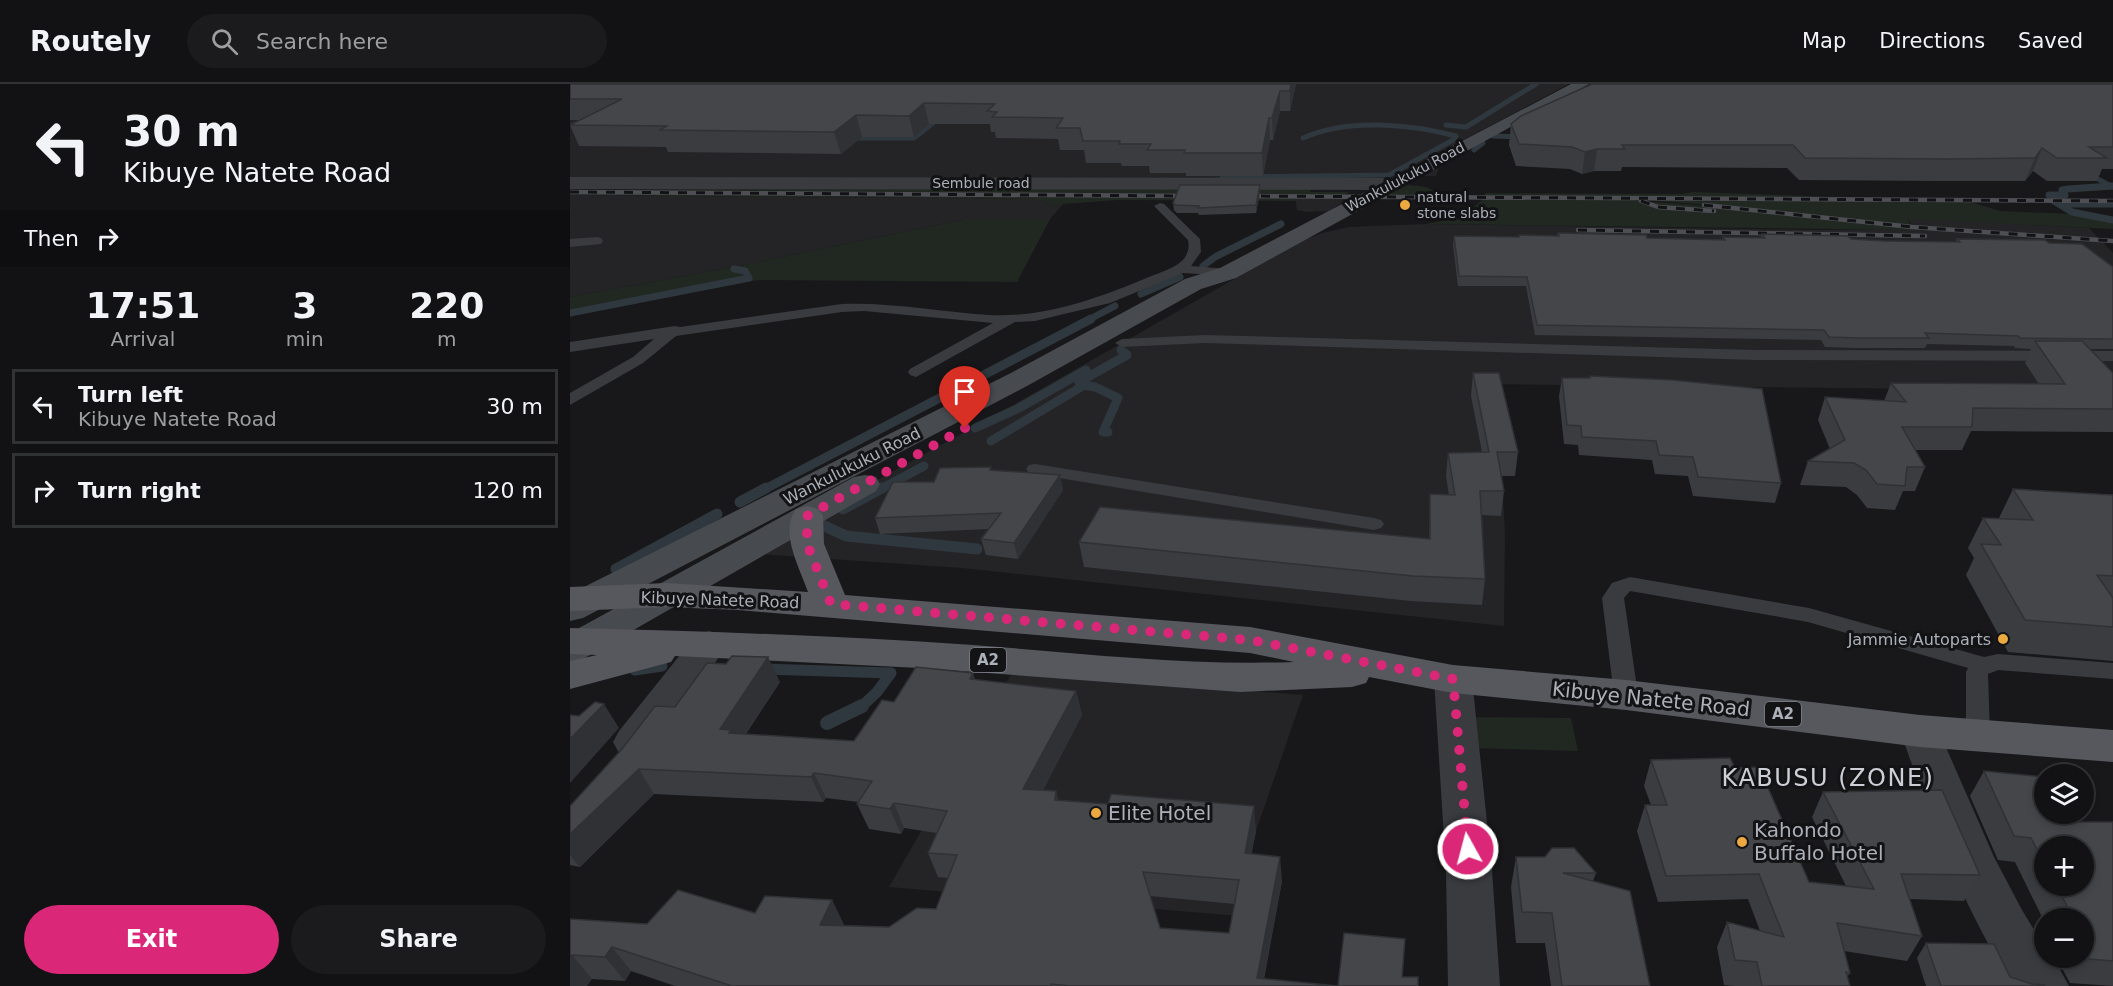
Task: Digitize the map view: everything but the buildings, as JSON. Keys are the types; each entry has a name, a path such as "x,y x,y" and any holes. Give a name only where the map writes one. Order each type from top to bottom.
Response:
{"main road":[{"name":"Wankulukuku Road","path":"577,602 968,406 1193,284 1228,273 1582,84"},
{"name":"Wankulukuku Road","path":"576,644 1122,343 1213,290 1228,273"},
{"path":"807,516 807,544 831,604"},
{"name":"Kibuye Natete Road","path":"577,602 666,595 831,604 1250,640 1453,679 1626,695 1920,731 2113,746"},
{"name":"Kibuye Natete Road","path":"576,644 700,644 920,655 1240,678 1405,670"},
{"path":"570,675 700,644"}],"street":[{"name":"Sembule road","path":"570,183 1391,184"},
{"path":"613,769 700,644"},
{"path":"1453,679 1462,803 1471,871 1474,986"},
{"path":"1920,731 1974,870 1998,916 2043,986"}],"lane":[{"path":"570,347 822,309 864,307 1011,319 1064,312 1104,300 1181,269 1194,255 1197,246 1194,239 1160,206"},
{"path":"570,243 597,241"},
{"path":"1181,269 1228,273"},
{"path":"1104,300 1157,304"},
{"path":"916,372 1011,319"},
{"path":"570,400 638,360 675,330"},
{"path":"1122,343 1195,339 1779,355 2113,356"},
{"path":"1035,469 1374,524"},
{"path":"1626,695 1612,598 1615,590 1623,584 1639,584 1809,615 1984,664 1998,662 2113,671"},
{"path":"1978,735 1977,672 1984,664"}],"shaded area":[{"path":"597,84 1569,84 1465,139 1441,161 1436,176 1239,180 570,181 570,97"},
{"path":"1313,185 1310,192 1349,192 1344,196 570,189 570,186"},
{"path":"1405,185 1429,188 1441,198 1356,197"},
{"path":"1693,192 1896,199 1655,198 1787,201 1940,200 1974,203 2000,211 2071,214 2113,221 2113,229 1907,219 1917,230 1426,224 1464,216 1483,199 1598,198 1887,224 1745,208 1610,197 1483,197 1486,193 1681,194"},
{"path":"570,193 1295,198 1295,201 1118,200 1048,205 1039,199 570,195"},
{"path":"570,195 1040,199 1048,205 1064,203 1050,219 965,219 749,264 570,297"},
{"path":"1295,198 1347,199 1329,211 1307,212 1297,210"},
{"path":"1906,218 2089,228 2113,253 2113,391 1479,384 1503,496 1504,626 962,568 744,553 992,417 1299,242 1322,233 1349,227 1426,224 1821,230 1916,229"},
{"path":"965,219 1050,219 1017,282 758,280 570,315 570,297 749,264"},
{"path":"1013,671 1303,695 1256,831 1240,916 889,887"},
{"path":"1468,717 1571,718 1578,751 1466,748"}],"waterway":[{"path":"1446,125 1466,127 1536,84"},
{"path":"852,138 914,138 943,115"},
{"path":"1222,177 1389,175 1453,140 1456,136 1419,128 1359,125 1303,138"},
{"path":"1493,136 1523,137"},
{"path":"1474,150 1483,143"},
{"path":"2096,178 2111,186"},
{"path":"2049,195 2065,195 2062,190 2068,189 2111,186"},
{"path":"2092,188 2113,187 2111,186"},
{"path":"2054,201 2072,212 2113,220"},
{"path":"2059,204 2113,204"},
{"path":"1203,266 1215,257 1281,224"},
{"path":"570,313 749,278 745,271 734,269"},
{"path":"1141,294 1180,277"},
{"path":"1088,320 1115,306"},
{"path":"763,490 1091,319"},
{"path":"1083,385 1079,382 1127,355 1121,350"},
{"path":"975,428 1019,408 1086,370"},
{"path":"991,441 1083,385"},
{"path":"1083,385 1095,387 1118,398 1103,432 1108,432"},
{"path":"879,490 924,466"},
{"path":"740,502 766,488"},
{"path":"843,509 882,488"},
{"path":"616,569 717,514"},
{"path":"818,523 846,536 977,549"},
{"path":"635,670 662,666"},
{"path":"761,669 891,673 877,692 860,708"},
{"path":"827,723 862,706"}],"railway":[{"path":"570,192 1192,196"},
{"path":"1243,196 2113,201"},
{"path":"1641,201 1658,207 1714,211"},
{"path":"1704,205 1912,227 2113,241"},
{"path":"1578,230 1925,236"}],"place":[{"name":"natural stone slabs","path":"1405,205"},
{"name":"Jammie Autoparts","path":"2003,639"},
{"name":"Elite Hotel","path":"1096,813"},
{"name":"Kahondo Buffalo Hotel","path":"1742,842"}],"district":[{"name":"KABUSU (ZONE)","path":"1828,778"}],"route":[{"path":"965,428 807,516 807,544 831,604 1250,640 1453,679 1462,803 1468,849"}]}
